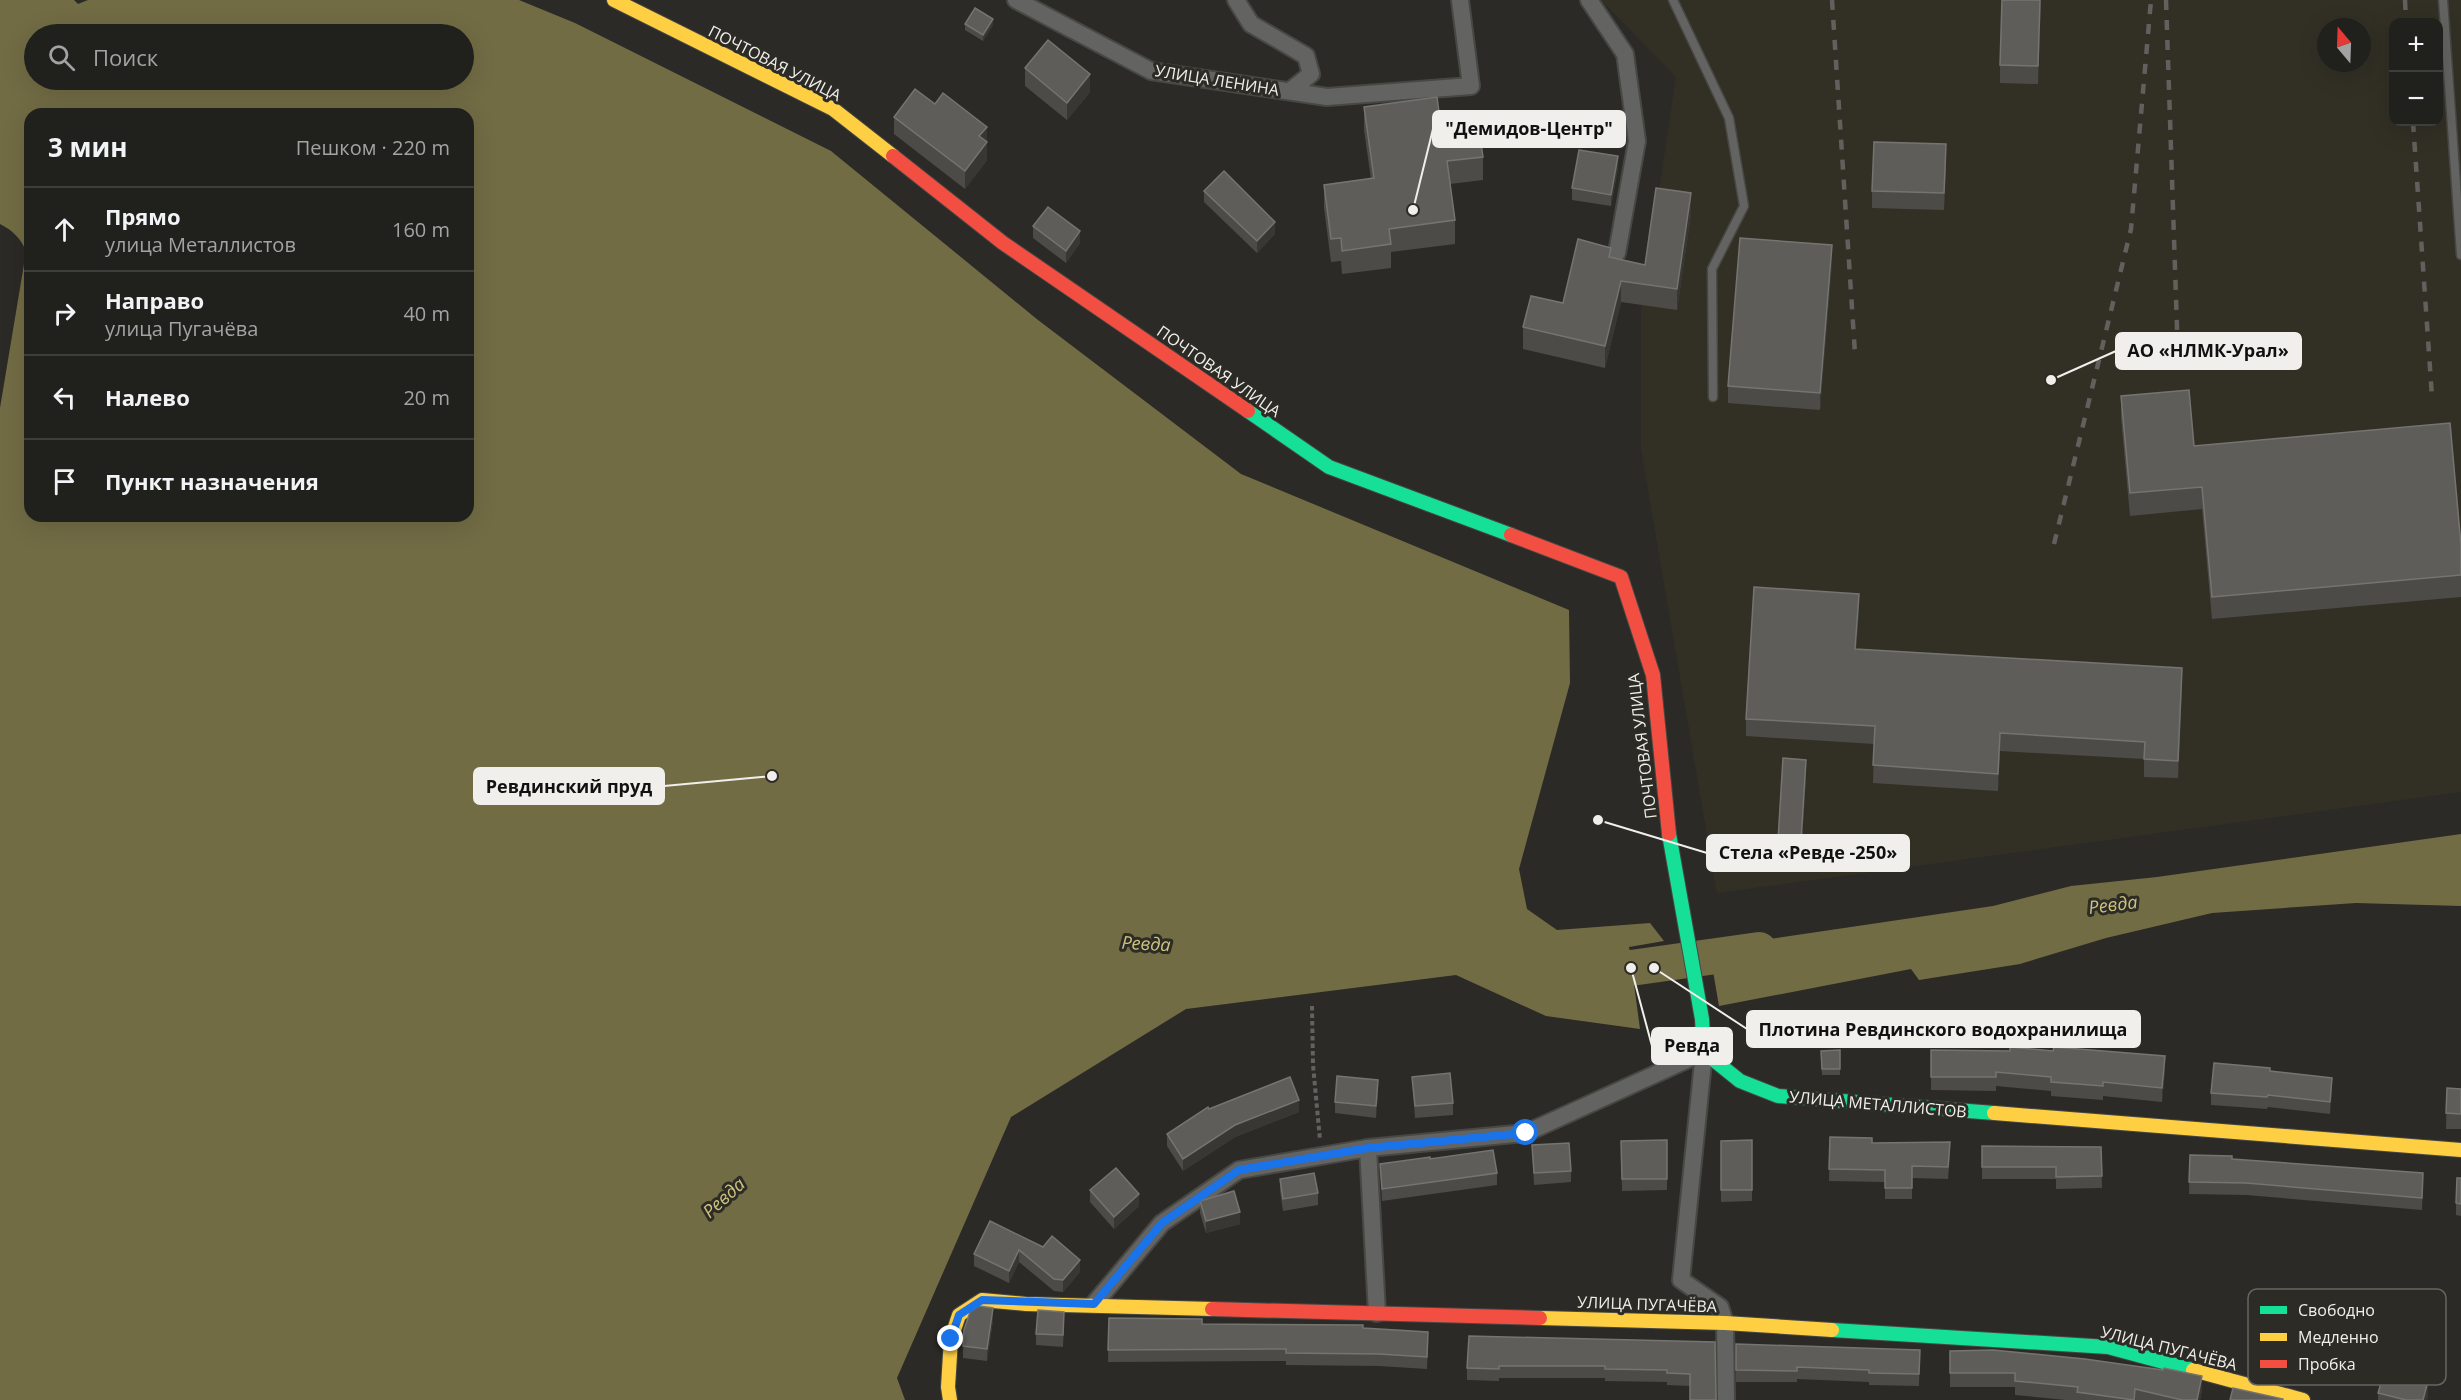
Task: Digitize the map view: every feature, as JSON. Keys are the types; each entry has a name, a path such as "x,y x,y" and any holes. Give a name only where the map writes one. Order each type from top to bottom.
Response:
{"street":[{"name":"ПОЧТОВАЯ УЛИЦА","path":"614,0 833,109 1003,243 1329,467 1622,577 1653,675 1668,826 1702,1019 1704,1052"},
{"name":"УЛИЦА ЛЕНИНА","path":"1016,0 1151,71 1327,97 1471,86 1460,0"},
{"path":"1236,0 1251,24 1306,56 1311,74 1290,91"},
{"path":"1589,0 1625,54 1637,141 1617,253"},
{"path":"1094,1304 1162,1223 1239,1170 1368,1148 1526,1133 1704,1052"},
{"path":"1704,1052 1681,1280 1720,1307 1725,1323 1726,1400"},
{"name":"УЛИЦА МЕТАЛЛИСТОВ","path":"1704,1052 1740,1081 1778,1096 2461,1150"},
{"path":"1368,1148 1377,1313"},
{"name":"УЛИЦА ПУГАЧЁВА","path":"950,1400 951,1339 959,1315 982,1300 1725,1323 2108,1347 2303,1400"}],"lane":[{"path":"1673,0 1729,118 1744,206 1712,269 1713,397"},
{"path":"2443,0 2461,255"}],"path":[{"path":"1312,1006 1313,1065 1322,1155"}],"shaded area":[{"path":"1601,0 2461,0 2461,792 1717,893 1641,449 1641,311 1676,77"}],"water":[{"path":"0,0 74,0 78,4 88,0 519,0 575,23 831,151 1038,320 1241,474 1569,610 1570,683 1519,869 1527,909 1557,930 1650,923 1664,941 1629,947 1640,1029 1546,1016 1456,975 1186,1009 1011,1117 897,1378 905,1400 0,1400 0,408 24,264 24,522 474,522 474,108 24,108 24,248 9,229 0,224"},
{"path":"2461,834 2461,906 2356,903 2212,913 2106,938 2020,964 1919,980 1911,969 1719,1006 1709,948 1993,906 2071,886 2157,877"}],"building":[{"path":"2002,0 2040,0 2038,66 2000,65"},
{"path":"975,8 993,19 983,35 965,24"},
{"path":"1048,40 1090,74 1067,103 1025,68"},
{"path":"915,89 935,104 943,93 987,127 979,136 987,142 965,171 894,117"},
{"path":"1437,97 1442,135 1479,130 1483,157 1447,161 1455,220 1389,229 1391,244 1342,251 1341,238 1331,239 1324,185 1374,178 1364,107"},
{"path":"1874,142 1946,144 1944,193 1872,191"},
{"path":"1579,150 1618,156 1611,195 1572,188"},
{"path":"1224,171 1275,222 1257,241 1204,191"},
{"path":"1656,188 1691,193 1677,289 1621,281 1605,346 1523,327 1531,296 1563,303 1578,239 1611,248 1609,257 1645,265"},
{"path":"1048,207 1080,231 1066,251 1033,226"},
{"path":"1740,238 1832,245 1820,393 1728,386"},
{"path":"2189,390 2194,446 2450,423 2461,545 2461,575 2212,597 2202,487 2130,493 2121,396"},
{"path":"1754,587 1859,594 1855,649 2182,668 2178,761 2144,759 2145,742 2000,733 1998,774 1873,765 1875,726 1746,719"},
{"path":"1783,758 1806,760 1801,841 1778,840"},
{"path":"2010,1047 2053,1051 2054,1047 2165,1056 2162,1088 2103,1082 2103,1086 2051,1082 2051,1077 1996,1072 1996,1077 1931,1077 1931,1050 2010,1051"},
{"path":"1840,1050 1840,1069 1822,1069 1821,1051"},
{"path":"2214,1063 2270,1068 2270,1071 2332,1078 2330,1102 2268,1095 2267,1097 2211,1093"},
{"path":"1450,1073 1453,1103 1415,1106 1412,1077"},
{"path":"1337,1076 1378,1080 1376,1106 1335,1102"},
{"path":"1290,1077 1299,1100 1235,1125 1183,1159 1167,1134 1208,1107 1209,1109"},
{"path":"2447,1088 2461,1089 2461,1114 2446,1113"},
{"path":"1830,1137 1872,1138 1872,1143 1950,1142 1948,1167 1912,1166 1912,1188 1885,1188 1885,1170 1829,1169"},
{"path":"1667,1140 1667,1179 1622,1179 1621,1141"},
{"path":"1752,1140 1752,1190 1721,1190 1721,1141"},
{"path":"1569,1143 1571,1171 1534,1173 1532,1145"},
{"path":"1982,1146 2101,1147 2102,1176 2056,1177 2056,1167 1982,1167"},
{"path":"1493,1150 1497,1173 1382,1189 1380,1164"},
{"path":"2190,1155 2232,1156 2232,1159 2423,1173 2422,1198 2246,1183 2189,1182"},
{"path":"1116,1168 1139,1194 1114,1217 1090,1190"},
{"path":"1314,1173 1318,1193 1283,1199 1280,1179"},
{"path":"2457,1178 2461,1178 2461,1204 2456,1203"},
{"path":"1234,1191 1240,1212 1206,1221 1200,1201"},
{"path":"990,1221 1043,1247 1052,1236 1080,1260 1063,1280 1054,1279 1019,1250 1009,1271 974,1254"},
{"path":"979,1306 993,1308 987,1349 963,1346 964,1330 970,1312"},
{"path":"1038,1310 1064,1312 1063,1335 1036,1334"},
{"path":"1109,1318 1202,1319 1202,1324 1363,1325 1363,1328 1428,1332 1427,1357 1286,1353 1286,1349 1108,1350"},
{"path":"1469,1336 1715,1342 1716,1400 1690,1400 1690,1374 1667,1373 1667,1370 1605,1369 1605,1366 1467,1368"},
{"path":"1736,1344 1920,1350 1919,1374 1869,1373 1869,1370 1797,1367 1797,1371 1736,1370"},
{"path":"1993,1350 2085,1359 2163,1370 2164,1368 2202,1376 2197,1400 2182,1400 2135,1389 2134,1400 2077,1392 2078,1387 2015,1381 2015,1373 1950,1373 1950,1351"},
{"path":"2380,1385 2427,1385 2423,1400 2406,1400 2378,1393"},
{"path":"2233,1388 2283,1399 2283,1400 2230,1400"}],"waterway":[{"name":"Ревда","path":"1582,965 1631,968 1759,950"}],"railway":[{"path":"1832,0 1855,354"},
{"path":"2054,544 2131,229 2151,0"},
{"path":"2166,0 2178,357"},
{"path":"2405,0 2406,18"},
{"path":"2413,126 2432,397"}],"traffic: fast":[{"path":"1248,411 1329,467 1511,535"},
{"path":"1669,834 1702,1019 1704,1052 1740,1081 1778,1096 1994,1113"},
{"path":"1832,1330 2108,1347 2193,1370"}],"traffic: slow":[{"path":"614,0 833,109 893,156"},
{"path":"1994,1113 2461,1150"},
{"path":"950,1400 948,1387 951,1339 959,1315 982,1300 1026,1304 1212,1309"},
{"path":"1540,1318 1725,1323 1832,1330"},
{"path":"2193,1370 2303,1400"}],"traffic: jam":[{"path":"893,156 1003,243 1248,411"},
{"path":"1511,535 1621,577 1653,675 1669,834"},
{"path":"1212,1309 1540,1318"}],"place":[{"name":"\"Демидов-Центр\"","path":"1413,210"},
{"name":"АО «НЛМК-Урал»","path":"2051,380"},
{"name":"Ревдинский пруд","path":"772,776"},
{"name":"Стела «Ревде -250»","path":"1598,820"},
{"name":"Ревда","path":"1631,968"},
{"name":"Плотина Ревдинского водохранилища","path":"1654,968"}],"route":[{"path":"951,1339 959,1315 982,1300 1026,1304 1094,1304 1162,1223 1239,1170 1368,1148 1526,1133"}]}
